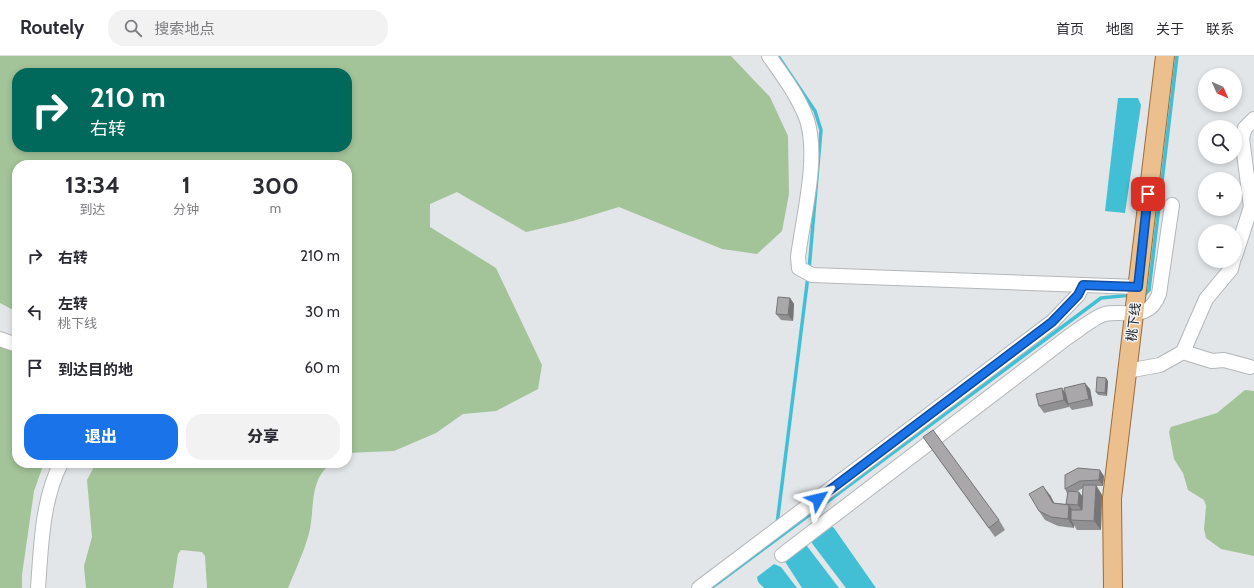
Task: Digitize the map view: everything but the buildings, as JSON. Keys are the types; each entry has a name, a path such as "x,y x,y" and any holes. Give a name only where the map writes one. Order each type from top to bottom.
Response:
{"main road":[{"name":"桃下线","path":"1113,588 1112,498 1165,56"}],"street":[{"path":"769,56 791,88 807,120 812,157 798,257 800,268 806,272 812,275 1138,287"},
{"path":"1242,236 1252,207 1242,138 1245,128 1254,119"},
{"path":"782,555 1068,337 1105,314 1134,314 1150,308 1156,302 1172,204"},
{"path":"1128,371 1160,365 1183,352 1206,299 1231,268"},
{"path":"699,588 1052,322 1078,295 1083,285"},
{"path":"0,338 12,343"},
{"path":"1183,352 1212,361 1224,360 1250,367"},
{"path":"38,588 48,506 58,468"}],"green space":[{"path":"0,56 731,56 770,97 788,136 789,194 782,231 757,254 722,249 619,207 573,221 526,232 457,192 430,204 430,227 496,268 542,365 538,389 496,411 463,414 436,433 394,451 352,453 352,160 12,160 12,309 0,303"},
{"path":"0,346 12,350 12,468 42,468 34,491 22,575 22,588 0,588"},
{"path":"1245,390 1254,391 1254,556 1221,549 1206,538 1204,529 1206,506 1204,500 1188,490 1183,473 1174,459 1169,432 1171,427 1217,413"},
{"path":"93,468 326,468 319,478 316,487 308,537 288,588 207,588 205,556 202,552 181,550 178,554 173,588 86,588 84,566 92,537 87,480"}],"water":[{"path":"1118,98 1138,98 1141,105 1125,213 1105,211"},
{"path":"829,524 834,528 876,588 846,588 814,546 810,540"},
{"path":"804,544 839,588 802,588 784,560"},
{"path":"774,564 781,567 797,588 764,588 758,582 757,577"}],"waterway":[{"path":"778,56 815,111 821,130 809,270"},
{"path":"1141,295 1145,294 1149,290 1177,56"},
{"path":"777,524 808,276"},
{"path":"711,588 1101,298 1131,295"}],"route":[{"path":"818,499 1052,322 1078,295 1083,285 1138,287 1148,194"}]}
